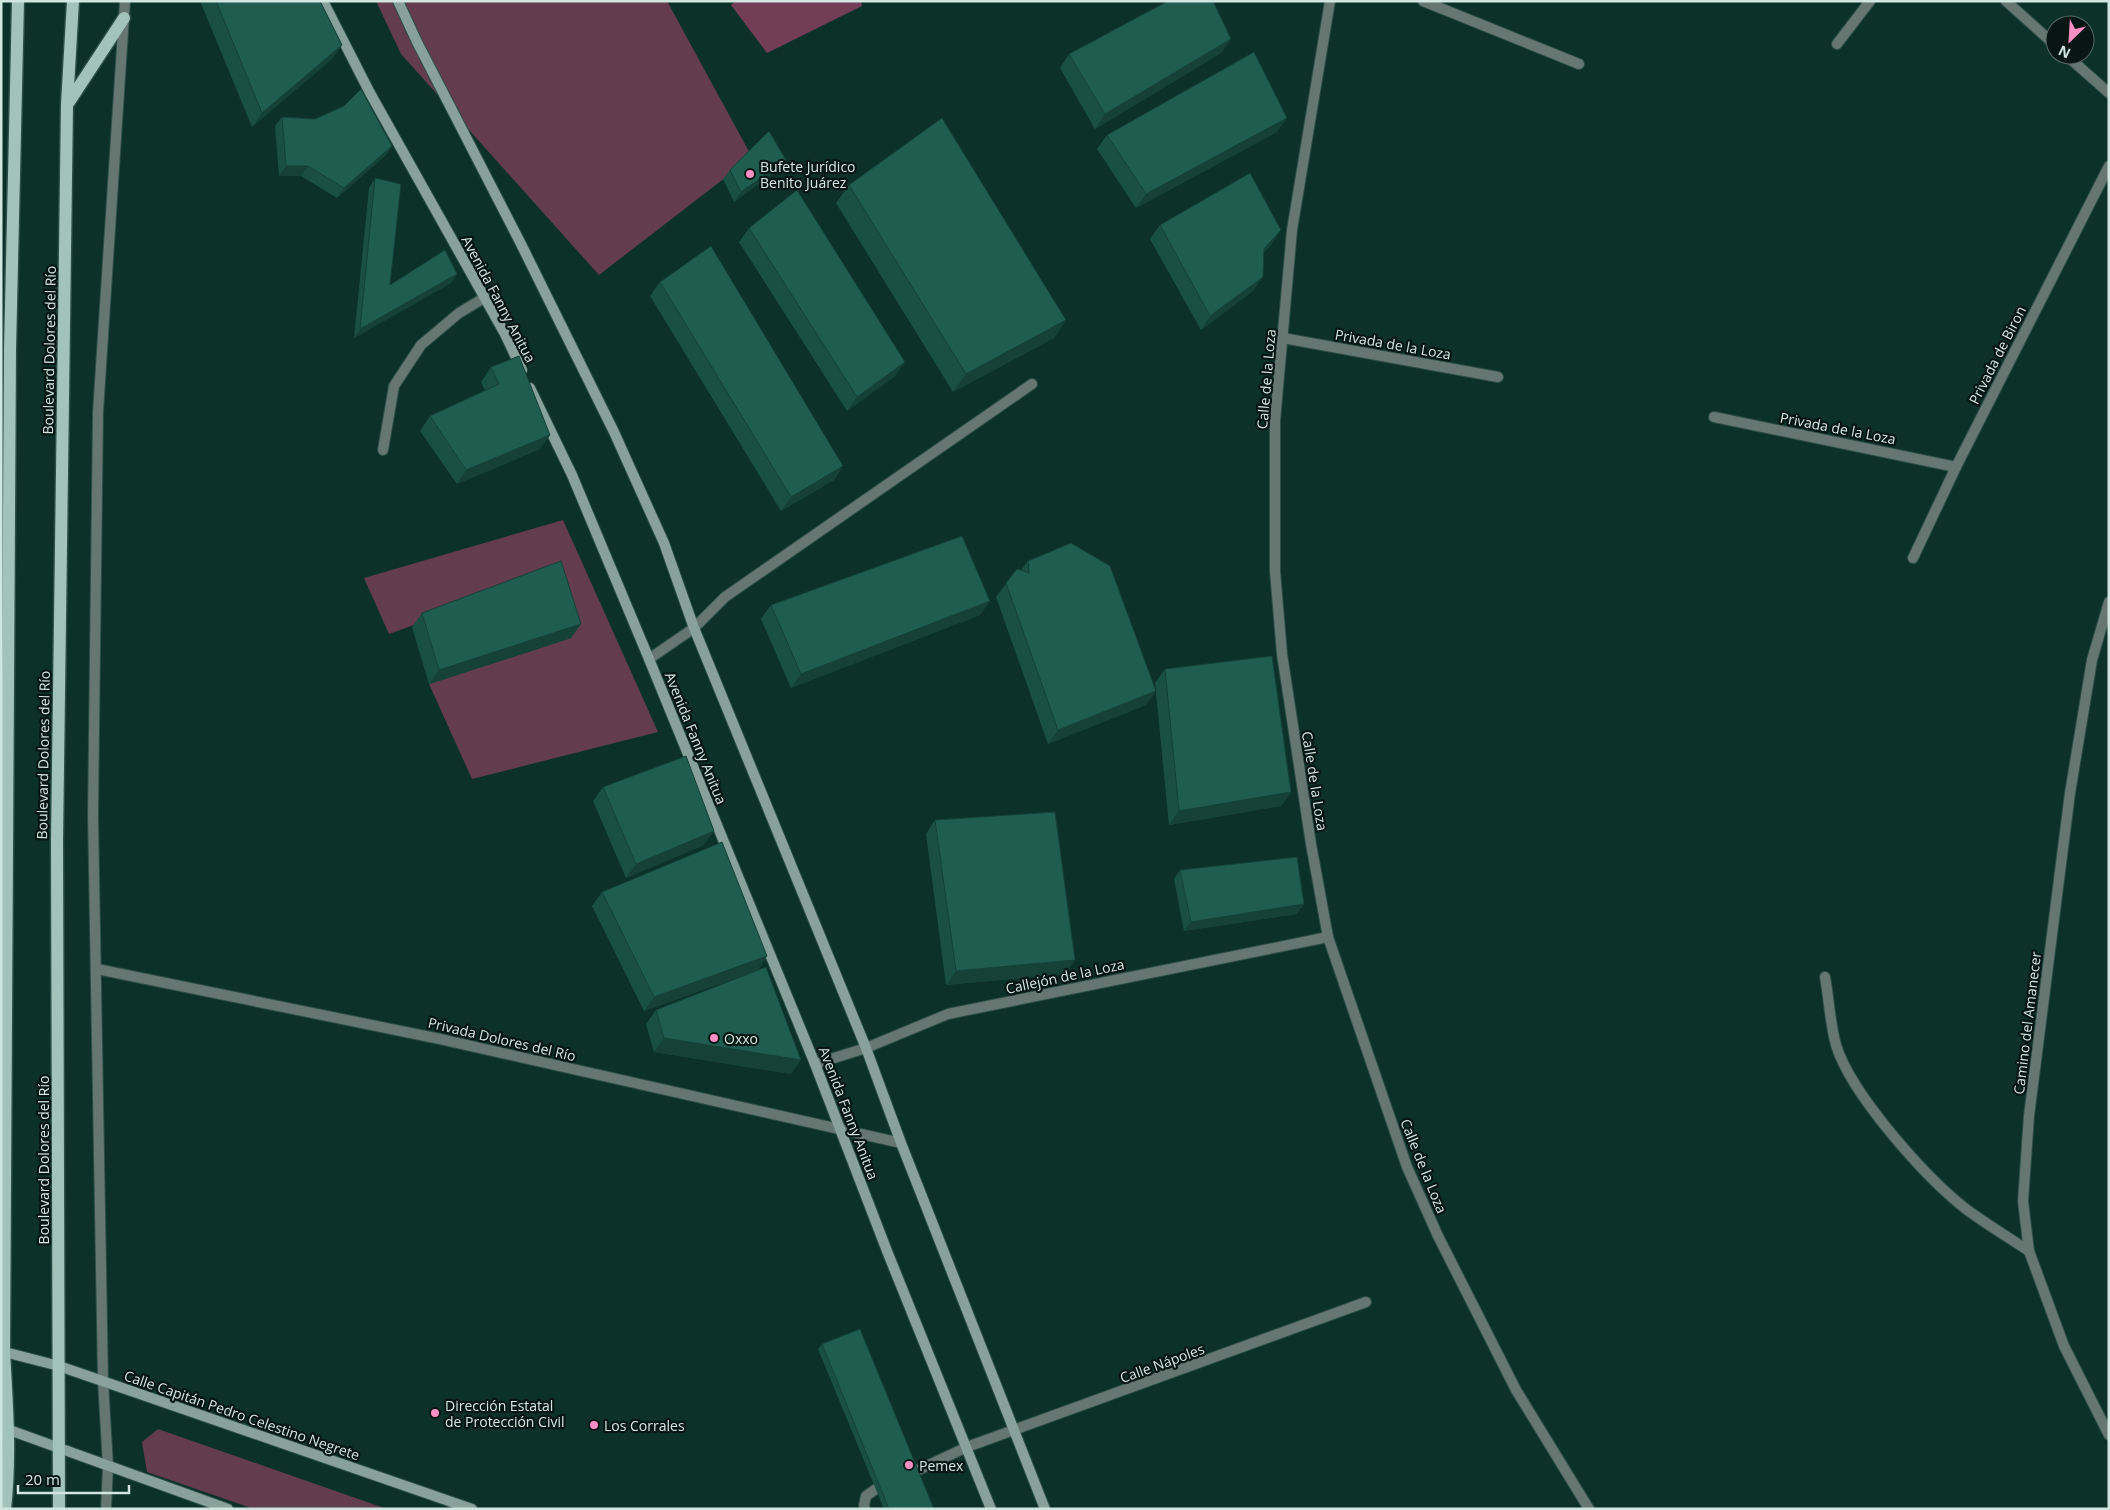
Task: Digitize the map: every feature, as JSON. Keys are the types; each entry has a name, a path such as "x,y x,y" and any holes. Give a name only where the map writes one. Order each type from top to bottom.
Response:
{"main road":[{"path":"5,1509 8,1482 2,1351 10,359 18,1"},
{"name":"Boulevard Dolores del Río","path":"59,1509 57,841 67,104 73,1"},
{"name":"Avenida Fanny Anitua","path":"323,1 370,93 504,334 572,475 815,1064 887,1251 991,1509"},
{"path":"398,1 614,432 664,543 694,628 866,1048 901,1143 1045,1509"},
{"path":"67,104 124,18"},
{"name":"Calle Capitán Pedro Celestino Negrete","path":"2,1351 59,1366 472,1509"},
{"path":"5,1428 228,1509"}],"street":[{"path":"106,1509 108,1466 103,1381 93,814 98,412 125,1"},
{"name":"Calle de la Loza","path":"1330,1 1292,230 1275,421 1275,571 1282,654 1290,713 1328,937 1407,1168 1438,1236 1516,1390 1590,1509"},
{"path":"1423,1 1579,64"},
{"path":"1837,44 1870,1"},
{"path":"2006,1 2045,36"},
{"path":"2077,65 2109,94"},
{"name":"Privada de Biron","path":"1913,558 1956,467 2109,166"},
{"path":"383,450 394,386 399,378 422,345 459,313 484,298"},
{"name":"Privada de la Loza","path":"1283,338 1498,377"},
{"path":"649,659 694,628 725,597 1032,384"},
{"name":"Privada de la Loza","path":"1714,417 1956,467"},
{"name":"Camino del Amanecer","path":"2109,602 2092,660 2070,792 2029,1116 2023,1201 2029,1251 2064,1346 2109,1435"},
{"name":"Callejón de la Loza","path":"815,1064 866,1048 948,1014 1328,937"},
{"name":"Privada Dolores del Río","path":"97,969 440,1039 901,1143"},
{"path":"1825,977 1836,1045 1848,1072 1869,1104 1892,1134 1929,1174 1965,1208 2029,1251"},
{"name":"Calle Nápoles","path":"914,1472 966,1447 1366,1302"},
{"path":"865,1509 864,1501 866,1496 876,1489"}],"shaded area":[{"path":"376,1 667,1 752,157 599,275 401,54"},
{"path":"736,1 861,1 862,6 767,53 731,5"},
{"path":"563,520 658,732 472,779 429,684 571,638 551,575 389,634 364,578"},
{"path":"158,1429 387,1509 254,1509 147,1472 142,1442"}],"building":[{"path":"216,1 320,1 342,45 262,113"},
{"path":"1168,1 1213,1 1231,39 1105,114 1069,54"},
{"path":"1254,52 1287,118 1146,194 1107,135"},
{"path":"361,89 392,146 344,188 308,166 286,166 282,117 315,119 344,106"},
{"path":"942,118 1066,320 966,374 849,185"},
{"name":"Bufete Jurídico Benito Juárez","path":"769,131 786,160 741,192 730,170"},
{"path":"1250,173 1281,230 1264,249 1263,277 1210,316 1160,225"},
{"path":"375,178 401,184 390,285 445,250 457,274 360,329"},
{"path":"797,190 905,362 857,397 749,228"},
{"path":"711,246 843,466 791,497 660,282"},
{"path":"519,356 550,435 466,470 430,416 499,384 491,367"},
{"path":"962,536 990,601 801,674 771,605"},
{"path":"1071,543 1110,566 1156,691 1058,730 1006,583 1017,569 1029,573 1028,561"},
{"path":"561,561 581,624 439,670 422,613"},
{"path":"1272,656 1291,792 1179,811 1165,669"},
{"path":"686,756 714,831 636,864 603,787"},
{"path":"1055,812 1075,960 956,971 935,820"},
{"path":"722,842 767,956 654,997 602,892"},
{"path":"1297,857 1304,904 1191,922 1180,870"},
{"name":"Oxxo","path":"766,967 801,1060 664,1038 656,1010"},
{"path":"860,1329 934,1509 889,1509 822,1344"}],"place":[{"name":"Bufete Jurídico Benito Juárez","path":"750,174"},
{"name":"Oxxo","path":"714,1038"},
{"name":"Dirección Estatal de Protección Civil","path":"435,1413"},
{"name":"Los Corrales","path":"594,1425"},
{"name":"Pemex","path":"909,1465"}]}
